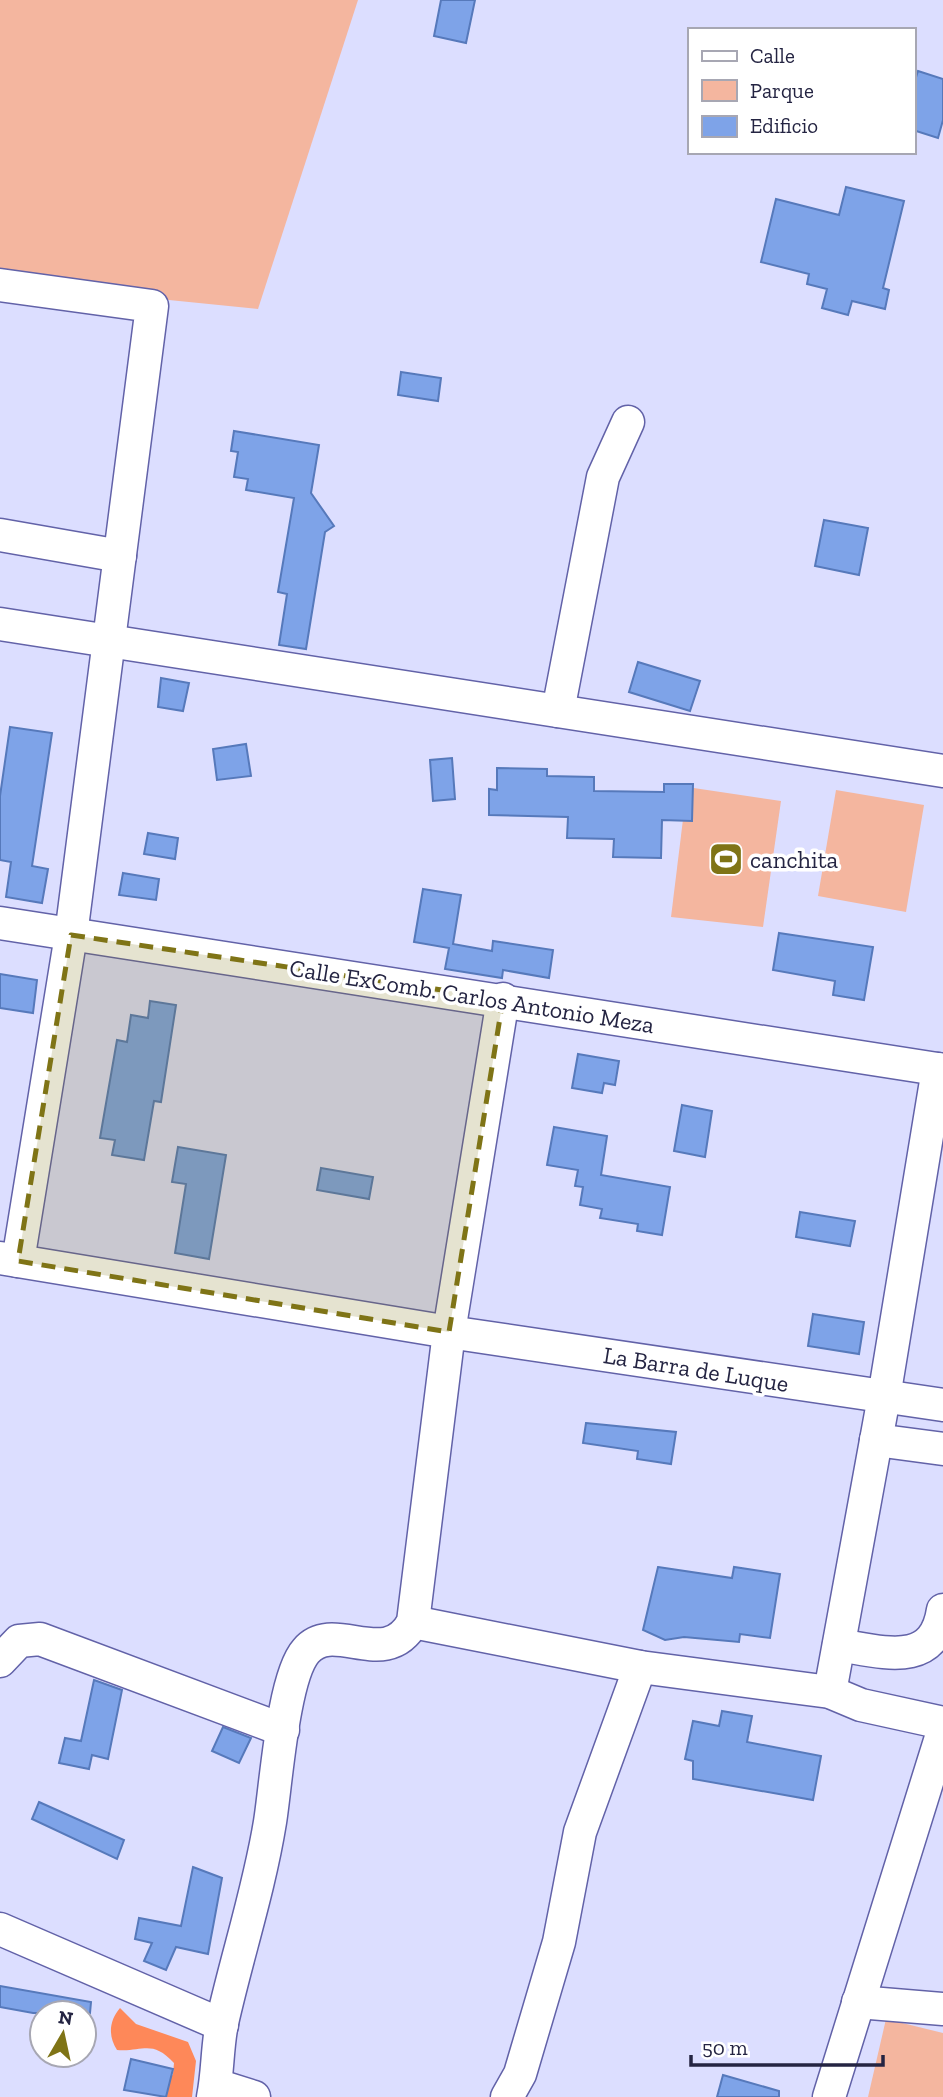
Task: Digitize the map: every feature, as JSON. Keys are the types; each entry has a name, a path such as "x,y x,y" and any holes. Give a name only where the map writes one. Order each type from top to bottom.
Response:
{"street":[{"path":"0,285 152,306 71,935 9,1260"},
{"path":"558,710 603,477 628,422"},
{"path":"0,534 120,556"},
{"path":"0,624 943,771"},
{"name":"Calle ExComb. Carlos Antonio Meza","path":"0,923 503,999 940,1070"},
{"path":"254,2097 215,2091 222,2025 265,1850 290,1693 306,1651 327,1639 369,1645 393,1643 405,1637 414,1622 449,1332 503,999"},
{"path":"830,1692 940,1070"},
{"name":"La Barra de Luque","path":"9,1260 449,1332 943,1405"},
{"path":"876,1440 943,1449"},
{"path":"839,1645 917,1652 930,1644 941,1625 943,1611"},
{"path":"414,1622 640,1667 830,1692 861,1705 943,1723"},
{"path":"0,1661 19,1641 40,1639 282,1730"},
{"path":"507,2097 520,2074 559,1942 580,1832 640,1667"},
{"path":"829,2097 943,1731"},
{"path":"0,1929 222,2025"},
{"path":"858,2002 943,2009"}],"highlighted area":[{"path":"71,935 503,999 449,1332 18,1261"}],"green space":[{"path":"0,0 358,0 258,309 0,283"},
{"name":"canchita","path":"687,787 781,801 763,927 671,917"},
{"path":"836,790 924,805 906,912 818,896"},
{"path":"886,2019 943,2033 943,2097 868,2097"}],"shaded area":[{"path":"120,2008 136,2024 188,2042 196,2061 192,2097 160,2097 173,2074 174,2063 159,2051 147,2048 117,2050 111,2029"}],"building":[{"path":"441,0 475,0 466,43 434,36"},
{"path":"918,71 943,79 943,120 938,138 915,131 915,81"},
{"path":"846,187 904,201 883,288 889,290 885,309 852,301 848,315 822,308 827,289 807,284 809,274 761,262 776,199 839,215"},
{"path":"401,372 441,378 438,401 398,395"},
{"path":"234,431 319,445 311,493 334,526 325,532 306,649 279,645 287,594 278,592 294,498 246,490 248,479 234,477 238,452 231,451"},
{"path":"824,520 868,528 859,575 815,566"},
{"path":"638,662 700,681 690,711 629,692"},
{"path":"161,678 189,683 183,711 158,707"},
{"path":"10,727 52,733 32,866 48,869 42,903 6,897 11,862 0,860 0,796"},
{"path":"246,744 251,776 217,780 213,749"},
{"path":"452,758 455,799 433,801 430,760"},
{"path":"497,768 547,769 547,776 594,777 594,791 664,792 664,784 693,784 692,821 662,820 661,858 613,857 614,839 567,838 568,817 489,815 489,789 497,790"},
{"path":"148,833 178,838 175,859 144,854"},
{"path":"123,873 159,879 156,900 119,895"},
{"path":"423,889 461,895 453,944 492,951 493,941 553,950 549,978 503,970 502,978 445,969 449,948 414,942"},
{"path":"779,933 873,947 864,1000 833,995 835,981 773,970"},
{"path":"0,974 37,980 33,1013 0,1008"},
{"path":"150,1001 176,1005 161,1102 154,1101 144,1160 112,1155 115,1140 100,1138 117,1040 127,1042 131,1015 148,1018"},
{"path":"578,1054 619,1061 615,1085 604,1083 602,1093 572,1088"},
{"path":"682,1105 712,1111 705,1157 674,1151"},
{"path":"554,1127 607,1136 601,1175 670,1187 662,1235 637,1231 638,1224 600,1218 602,1209 580,1205 583,1187 575,1186 578,1170 547,1165"},
{"path":"178,1147 226,1155 209,1259 175,1253 186,1184 172,1182"},
{"path":"321,1168 373,1177 369,1199 317,1190"},
{"path":"800,1212 855,1221 850,1246 796,1237"},
{"path":"813,1314 864,1322 859,1354 808,1346"},
{"path":"586,1423 676,1432 671,1464 637,1459 638,1451 583,1443"},
{"path":"658,1567 732,1578 734,1567 780,1574 770,1638 740,1634 739,1642 684,1637 665,1640 643,1630"},
{"path":"94,1680 122,1690 108,1759 92,1755 89,1769 59,1763 65,1738 81,1741"},
{"path":"722,1711 752,1716 747,1742 821,1756 813,1800 693,1779 693,1761 685,1759 693,1721 719,1726"},
{"path":"223,1727 251,1738 239,1763 212,1751"},
{"path":"39,1802 124,1840 117,1859 32,1819"},
{"path":"193,1867 222,1878 208,1954 176,1947 166,1970 144,1961 152,1943 135,1939 139,1918 181,1926"},
{"path":"0,1986 74,1999 28,1999 28,2012 0,2007"},
{"path":"131,2059 173,2069 166,2097 124,2090"},
{"path":"723,2075 779,2091 779,2097 717,2097"}],"place":[{"name":"canchita","path":"726,859"}]}
